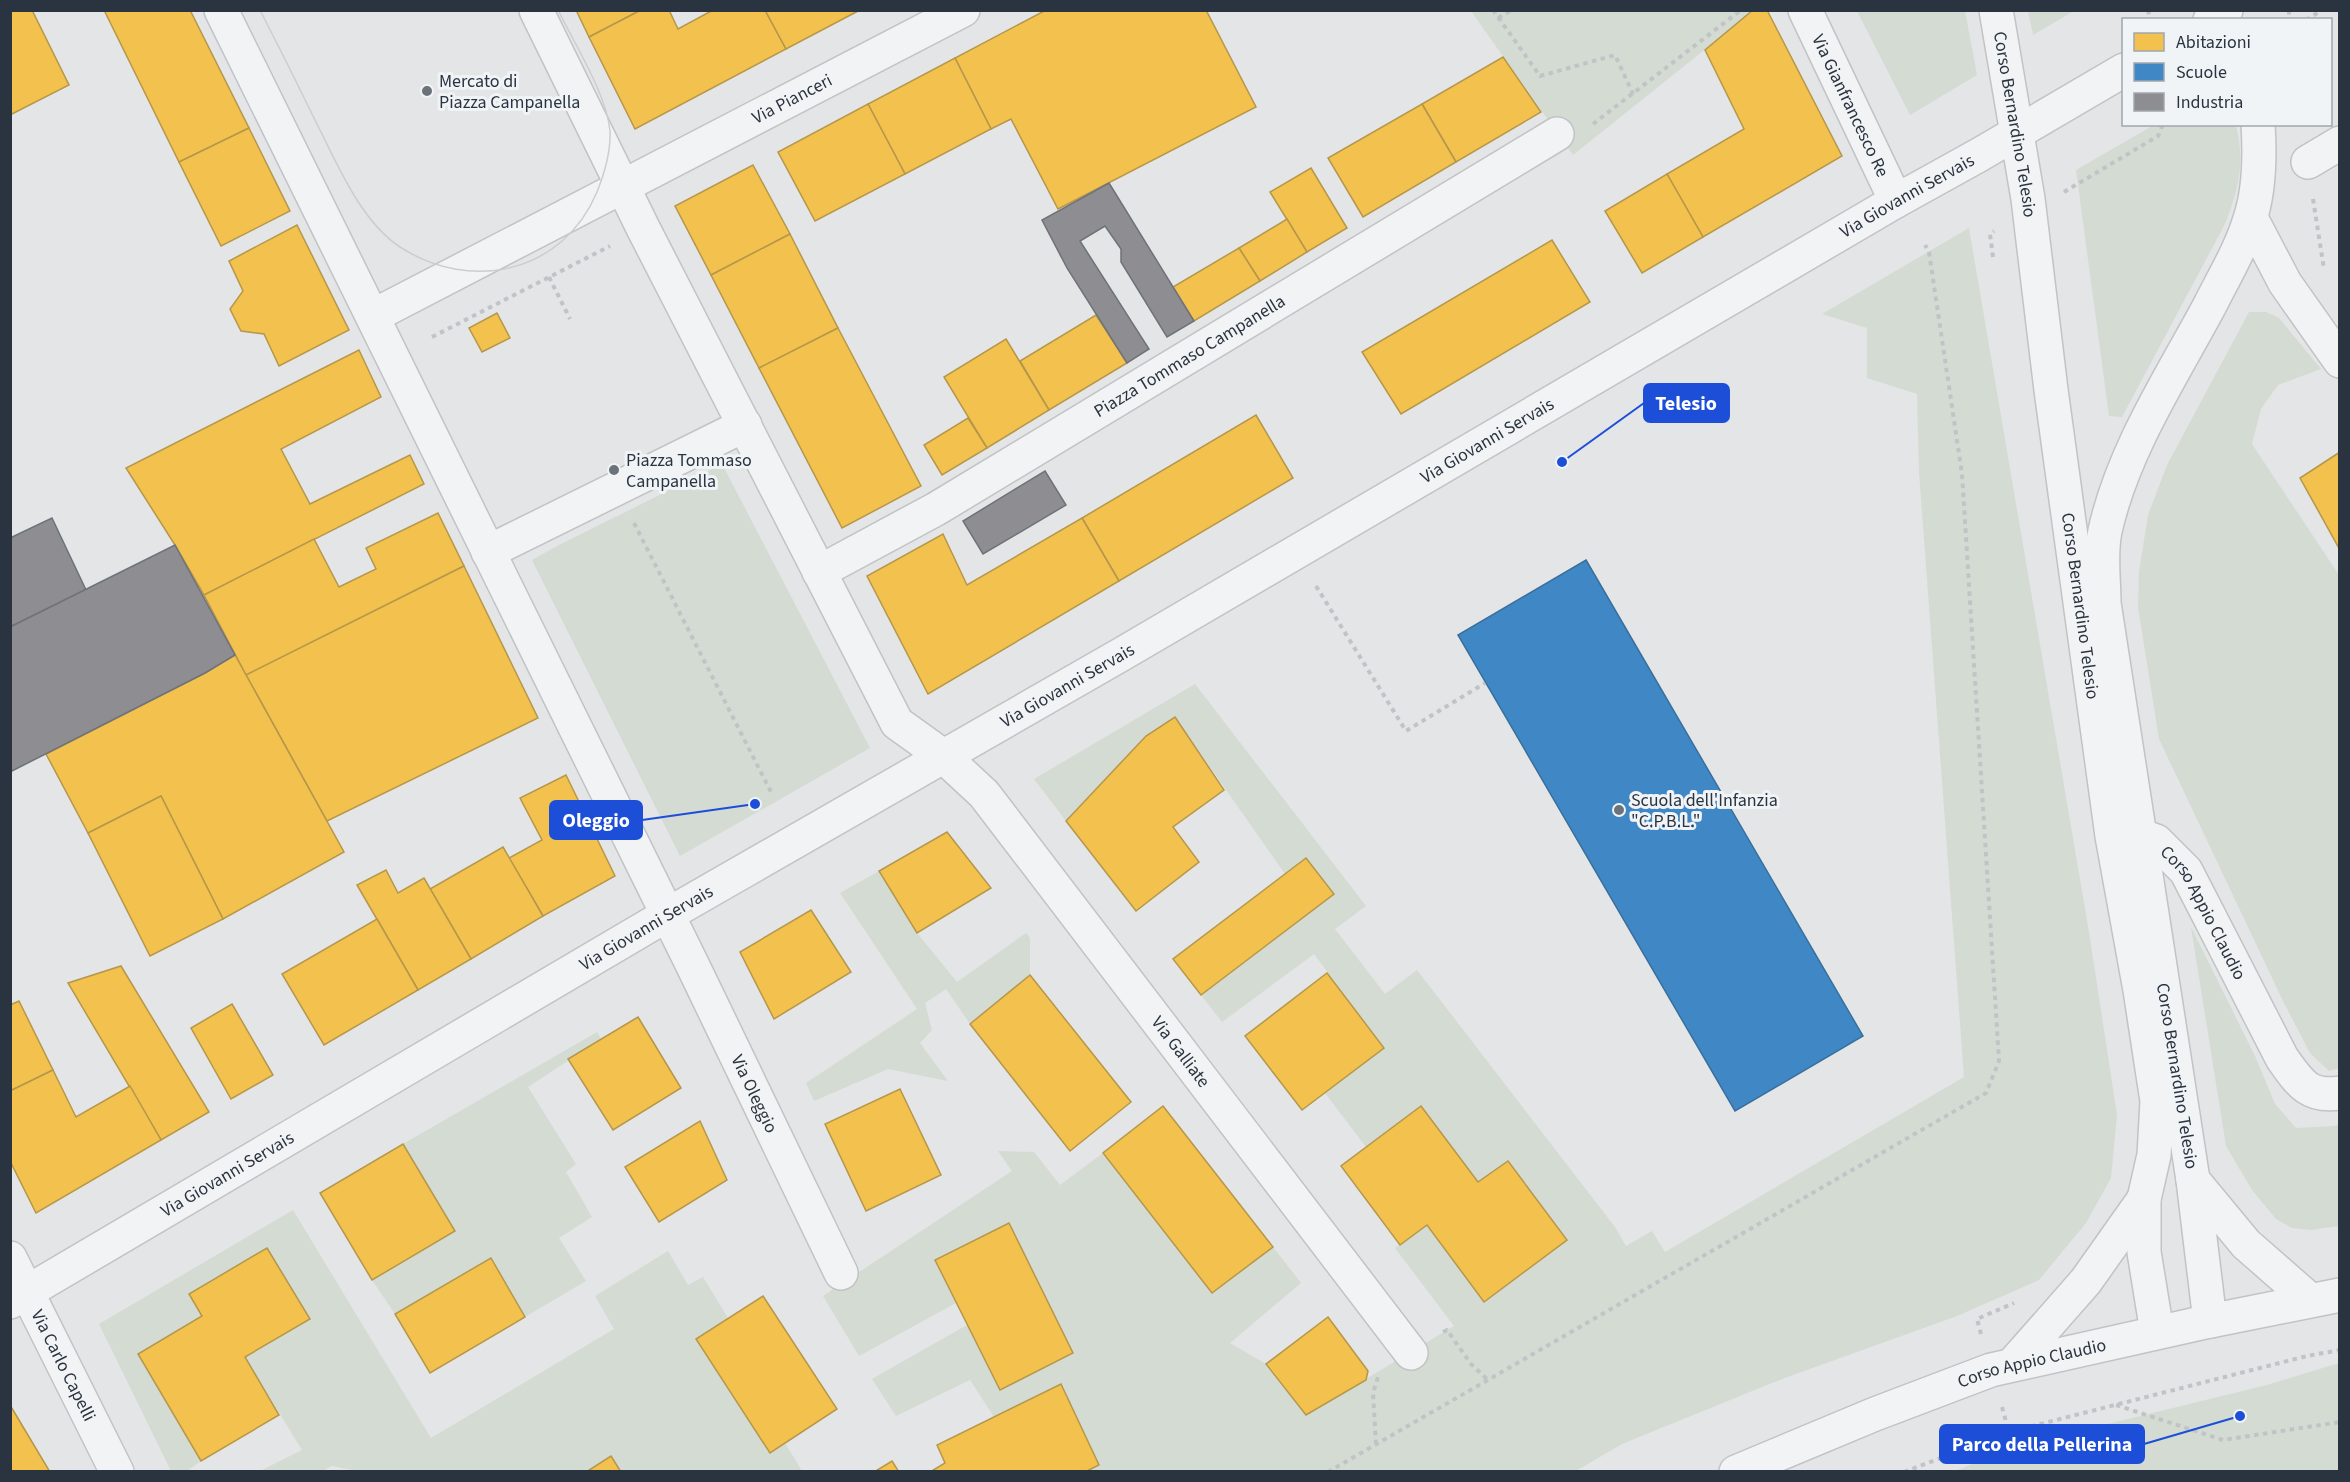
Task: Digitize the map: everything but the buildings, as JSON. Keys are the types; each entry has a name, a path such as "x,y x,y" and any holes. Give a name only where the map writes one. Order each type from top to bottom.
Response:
{"street":[{"path":"221,10 667,915"},
{"path":"536,10 623,188 897,723 943,756"},
{"name":"Via Pianceri","path":"623,188 963,10"},
{"name":"Via Gianfrancesco Re","path":"1805,10 1896,201"},
{"name":"Corso Bernardino Telesio","path":"1996,10 2029,211 2051,390 2125,835 2193,1180 2210,1321"},
{"path":"2213,18 2226,10"},
{"name":"Via Giovanni Servais","path":"19,1297 667,915 1122,654 2122,71"},
{"name":"Corso Bernardino Telesio","path":"2157,1332 2144,1260 2144,1199 2154,1155 2157,1101 2140,990 2125,835 2104,603 2104,534 2116,491 2135,444 2225,275 2251,218 2259,167 2258,126"},
{"name":"Piazza Tommaso Campanella","path":"819,572 936,509 1557,134"},
{"path":"2308,162 2340,143"},
{"path":"373,316 623,188"},
{"path":"2251,218 2285,283 2340,361"},
{"path":"488,552 745,425"},
{"name":"Via Galliate","path":"943,756 984,794 1411,1353"},
{"name":"Corso Appio Claudio","path":"2125,835 2156,842 2186,870 2282,1058 2300,1084 2323,1096 2340,1093"},
{"name":"Via Oleggio","path":"667,915 841,1273"},
{"name":"Corso Bernardino Telesio","path":"2193,1180 2246,1245 2325,1297"},
{"name":"Corso Bernardino Telesio","path":"2013,1364 2086,1281 2144,1199"},
{"name":"Via Carlo Capelli","path":"10,1258 19,1297 117,1472"},
{"name":"Corso Appio Claudio","path":"1736,1472 1875,1414 1991,1370 2325,1297"}],"path":[{"path":"1493,10 1540,76 1615,55 1633,94"},
{"path":"1498,18 1512,10"},
{"path":"1557,134 1579,134 1741,10"},
{"path":"2309,18 2322,10"},
{"path":"1994,257 1990,234 2078,185 2158,136 2162,126"},
{"path":"2308,162 2325,272"},
{"path":"432,337 616,243"},
{"path":"1328,1472 1986,1093 1999,1061 1962,474 1929,252 1925,245"},
{"path":"549,278 570,319"},
{"path":"616,488 772,794"},
{"path":"1316,586 1406,731 1485,683"},
{"path":"1977,1318 2022,1300"},
{"path":"1376,1444 1373,1392 1379,1372 1447,1330 1471,1364 1488,1380"},
{"path":"1904,1472 2009,1432 2307,1356 2340,1350"},
{"path":"2115,1405 2223,1440 2340,1422"}],"shaded area":[{"path":"2028,10 2074,11 2033,35"},
{"path":"1471,11 1753,11 1573,155"},
{"path":"1857,11 1965,11 1977,75 1910,115"},
{"path":"2152,126 2236,126 2240,151 2239,175 2225,224 2122,417 2109,416 2076,170"},
{"path":"1969,228 2089,932 2117,1115 2111,1178 2086,1223 2039,1280 1957,1316 1782,1379 1622,1444 1574,1472 1085,1471 1099,1464 1061,1384 994,1417 970,1380 896,1416 872,1379 967,1325 1000,1390 1073,1353 1008,1223 935,1260 956,1303 859,1356 823,1296 1012,1171 998,1151 1034,1152 1060,1185 1103,1153 1212,1293 1273,1247 1301,1283 1230,1343 1266,1364 1306,1415 1454,1326 1395,1248 1427,1225 1484,1302 1567,1240 1508,1161 1478,1182 1421,1106 1366,1147 1325,1093 1384,1048 1314,954 1222,1022 1201,995 1334,894 1306,858 1285,874 1175,717 1146,736 1066,821 1034,779 1195,684 1366,906 1335,929 1385,994 1417,970 1615,1227 1626,1246 1652,1231 1665,1252 1964,1077 1919,472 1917,394 1867,378 1867,328 1822,314"},
{"path":"2249,312 2266,312 2279,318 2321,369 2278,385 2261,409 2252,444 2339,575 2340,1068 2329,1071 2310,1053 2283,1001 2159,739 2138,607 2139,572 2148,515 2167,465"},
{"path":"722,464 870,748 680,856 532,560"},
{"path":"879,871 917,933 957,982 1026,933 1030,938 1030,975 970,1024 946,989 925,1003 932,1030 920,1043 948,1081 888,1069 814,1101 806,1083 917,1009 840,893"},
{"path":"2191,927 2256,1058 2275,1104 2296,1128 2339,1124 2339,1226 2310,1230 2292,1228 2276,1219 2252,1190 2226,1146"},
{"path":"597,1032 601,1039 528,1087 576,1164 566,1172 592,1217 559,1238 586,1281 525,1317 491,1258 395,1314 372,1280 455,1231 403,1144"},
{"path":"293,1210 431,1438 614,1329 595,1296 668,1251 688,1285 703,1277 728,1318 696,1340 770,1452 785,1443 802,1471 621,1471 611,1456 586,1472 362,1472 332,1466 322,1471 260,1471 302,1450 245,1357 310,1319 267,1248 189,1294 202,1316 138,1354 201,1461 187,1471 171,1471 99,1324"},
{"path":"2339,1363 2339,1471 1955,1471 2014,1447 2267,1385"}],"tram line":[{"path":"260,10 350,189 373,222 400,247 427,261 456,269 485,271 512,267 538,257 562,241 582,220 597,192 605,169 610,139 608,117 589,69 558,10"}],"place":[{"name":"Mercato di Piazza Campanella","path":"427,91"},
{"name":"Telesio","path":"1562,462"},
{"name":"Piazza Tommaso Campanella","path":"614,470"},
{"name":"Oleggio","path":"755,804"},
{"name":"Scuola dell'Infanzia \"C.P.B.L.\"","path":"1619,810"},
{"name":"Parco della Pellerina","path":"2240,1416"}]}
